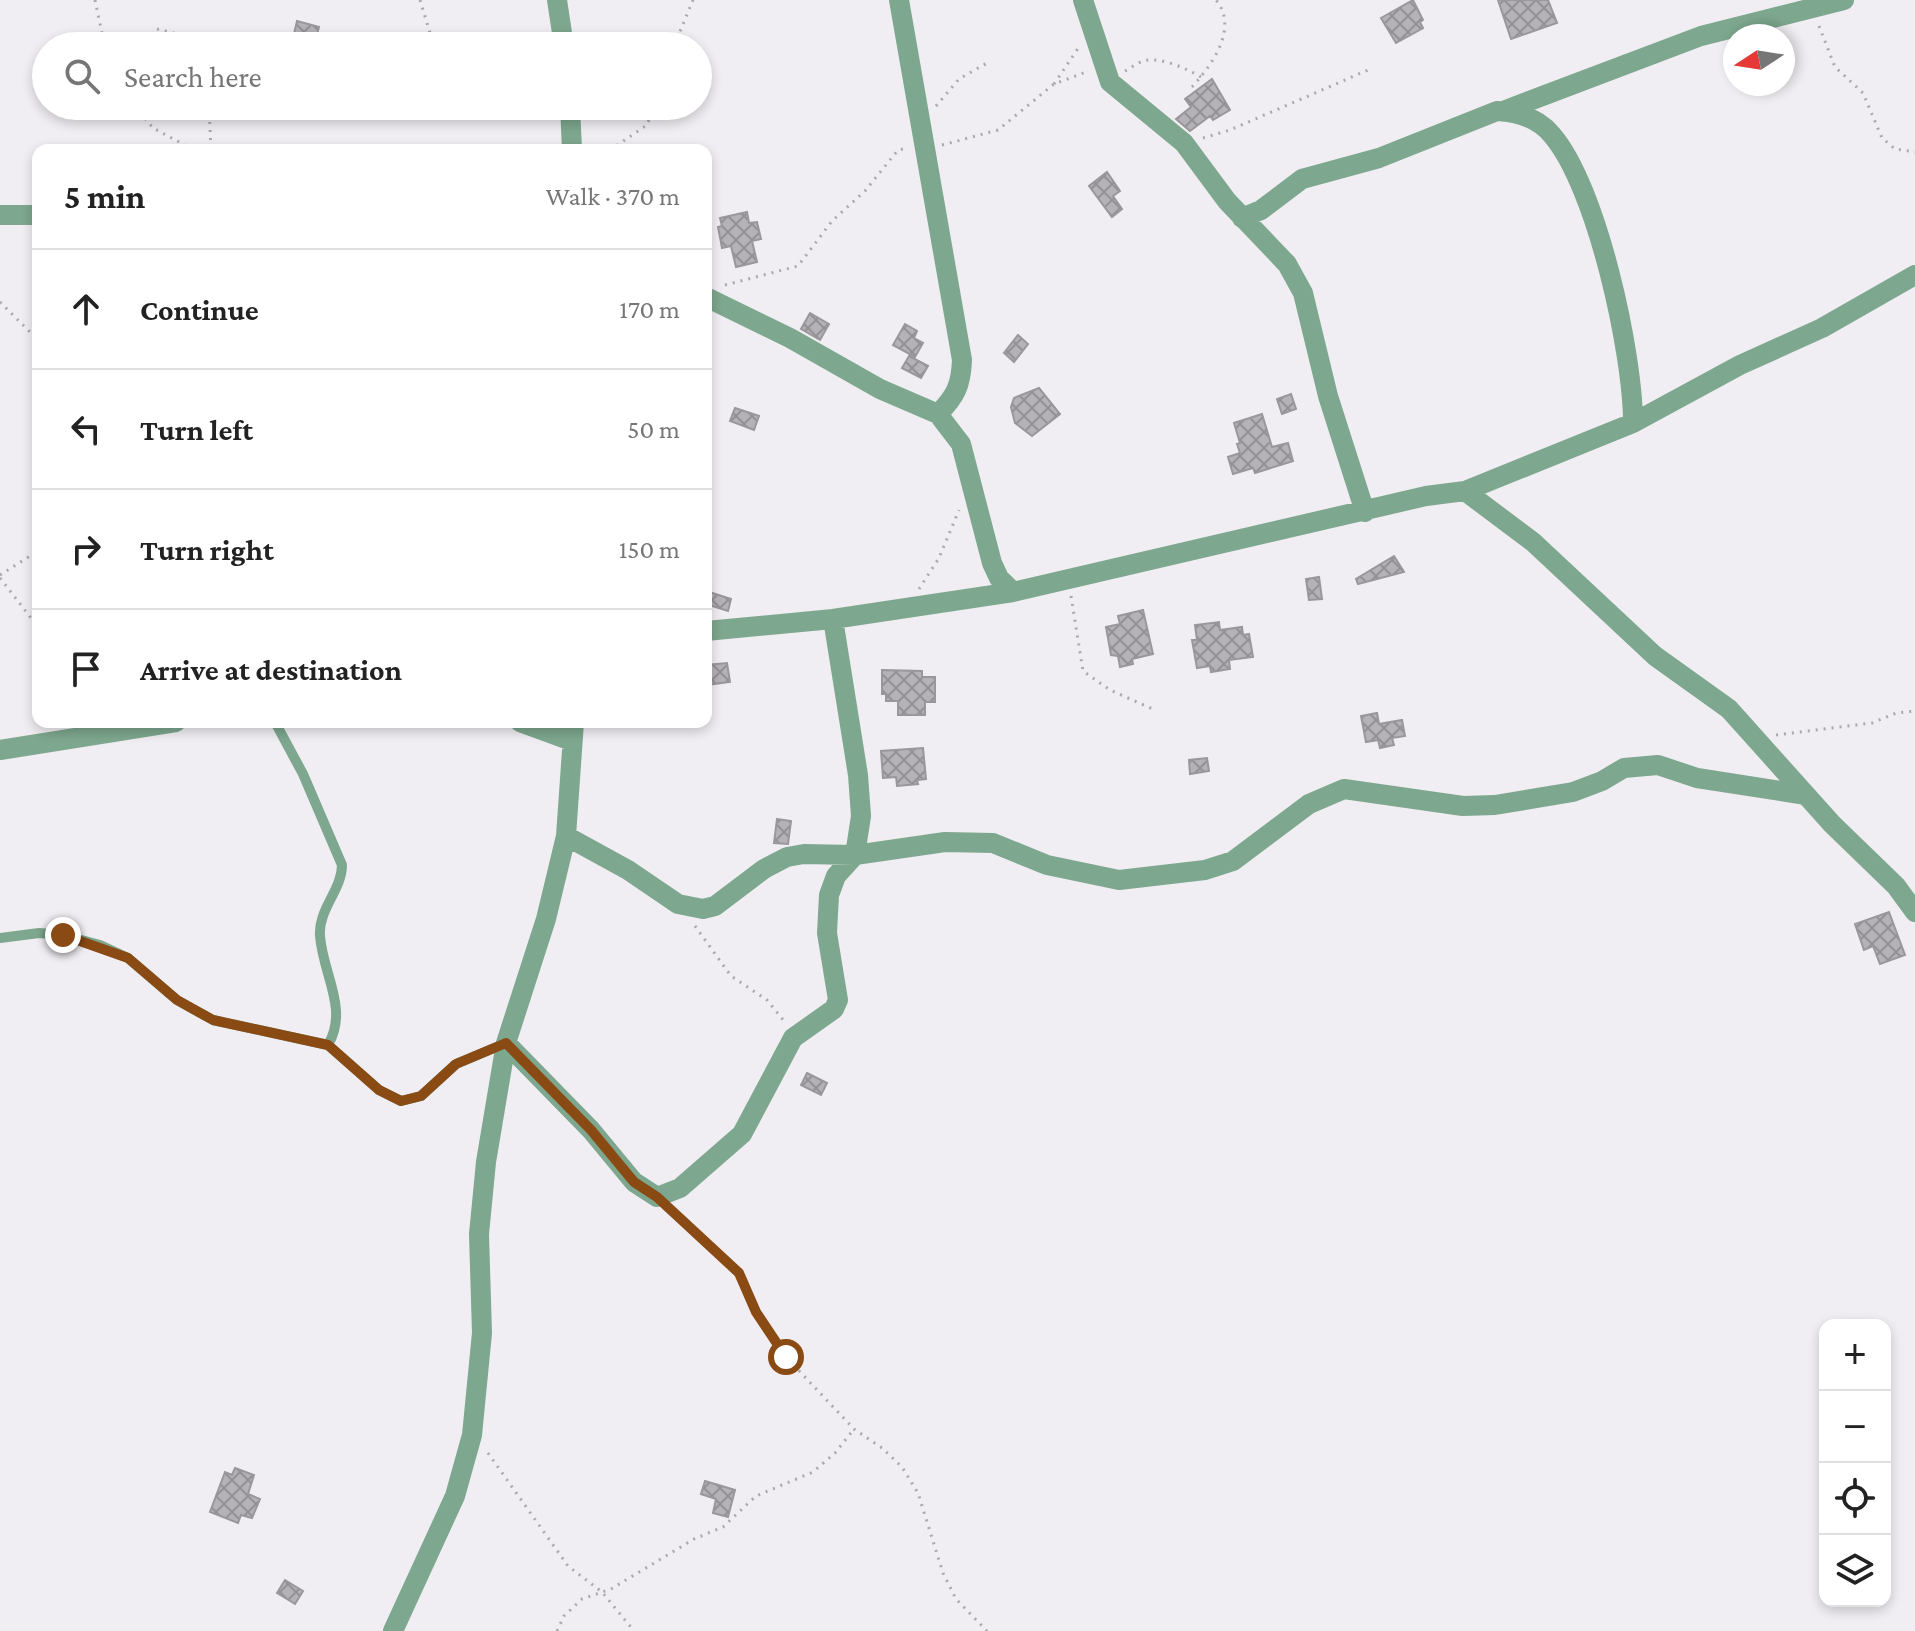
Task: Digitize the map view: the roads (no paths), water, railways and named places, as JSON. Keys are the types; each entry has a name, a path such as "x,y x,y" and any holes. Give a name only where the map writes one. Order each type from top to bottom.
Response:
{"street":[{"path":"557,0 562,32"},
{"path":"899,0 962,360 961,383 954,398 938,414"},
{"path":"1083,0 1104,71 1137,106 1184,143 1242,218 1287,264 1303,293 1328,396 1365,512"},
{"path":"1242,218 1261,210 1302,179 1379,158 1701,36 1844,0"},
{"path":"1502,111 1535,120 1551,133 1581,182 1619,320 1630,373 1633,423"},
{"path":"571,120 572,144"},
{"path":"0,215 32,215"},
{"path":"712,630 904,610 1013,592 1426,496 1465,491 1633,423 1740,365 1822,328 1915,275"},
{"path":"713,292 880,389 938,414 953,429 969,468 992,563 999,578 1013,592"},
{"path":"1465,491 1533,542 1655,656 1711,695 1757,739 1806,795 1896,886 1915,912"},
{"path":"506,1043 591,1130 634,1182 657,1197 680,1188 742,1134 793,1038 834,1009 838,1000 827,933 829,895 836,876 855,855 860,795 833,619"},
{"path":"0,750 138,728"},
{"path":"393,1631 455,1496 472,1435 482,1333 479,1234 506,1043 546,919 566,836 573,731"},
{"path":"566,836 628,870 678,904 703,909 715,906 764,869 787,857 804,854 855,855 971,840 1019,851 1070,872 1144,880 1205,870 1233,861 1309,804 1344,789 1463,806 1495,805 1573,792 1624,768 1658,765 1697,778 1806,795"}],"lane":[{"path":"278,728 303,774 342,865 339,880 323,911 320,934 337,1010 336,1032 328,1045"},
{"path":"0,938 39,933 63,935 100,945 128,958 177,1000 213,1020 328,1045 368,1081 401,1101 421,1096 456,1064 506,1043"}]}
